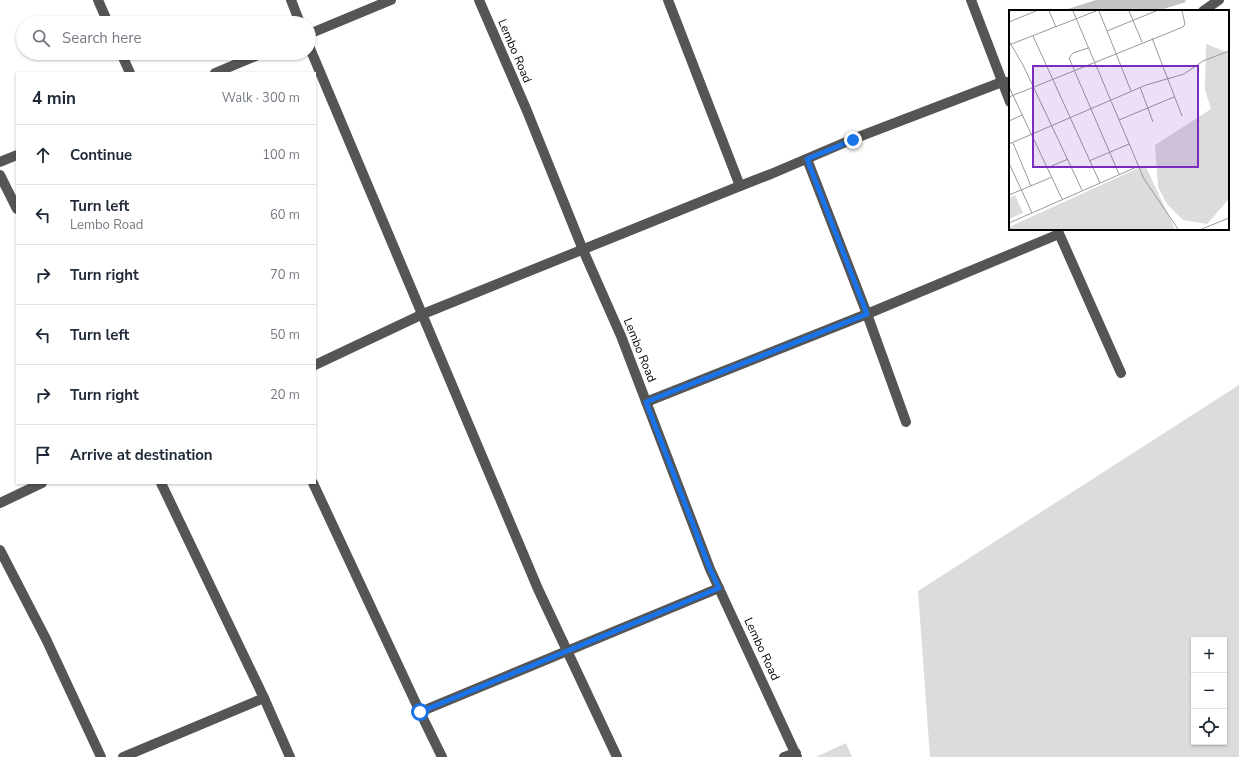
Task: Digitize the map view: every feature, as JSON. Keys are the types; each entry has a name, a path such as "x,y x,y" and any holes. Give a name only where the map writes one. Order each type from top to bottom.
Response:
{"street":[{"path":"98,0 105,16"},
{"path":"291,0 297,16"},
{"path":"316,31 391,0"},
{"name":"Lembo Road","path":"478,0 526,111 582,250 621,336 710,569 796,755"},
{"path":"668,0 740,186"},
{"path":"971,0 1006,82 1009,97"},
{"path":"1204,10 1219,0"},
{"path":"124,60 130,72"},
{"path":"217,72 246,60"},
{"path":"315,60 538,589 617,757"},
{"path":"316,364 423,314 853,140 1006,82"},
{"path":"0,162 16,155"},
{"path":"807,159 867,314 906,422"},
{"path":"0,175 16,207"},
{"path":"646,402 867,314 1058,231 1121,373"},
{"path":"0,502 40,484"},
{"path":"160,484 264,698 290,757"},
{"path":"314,484 442,757"},
{"path":"0,550 46,638 101,757"},
{"path":"420,712 719,588"},
{"path":"123,757 264,698"},
{"path":"784,757 796,755"}],"shaded area":[{"path":"1239,385 1239,757 930,757 918,591"},
{"path":"846,743 852,757 816,757"}],"building":[{"path":"1096,0 1185,0 1186,2 1160,10 1064,10"}],"route":[{"path":"420,712 719,588 710,569 646,402 867,314 807,159 853,140"}]}
